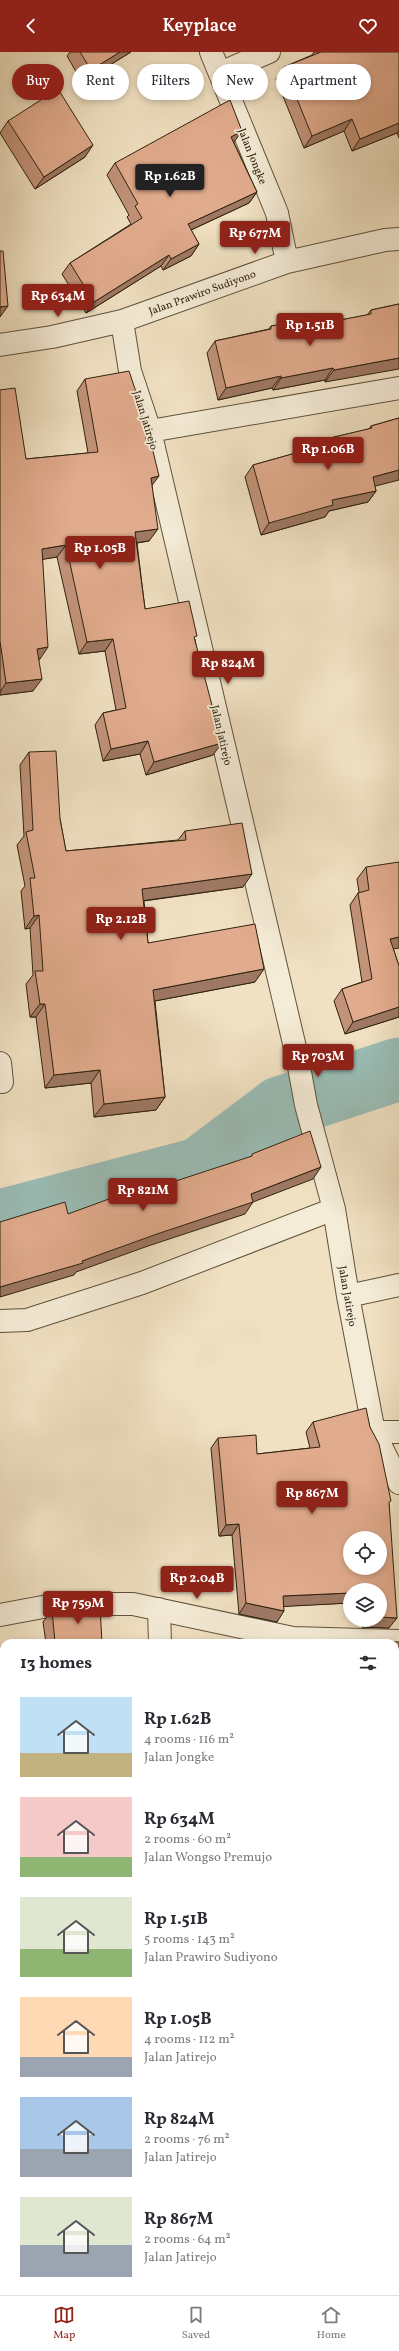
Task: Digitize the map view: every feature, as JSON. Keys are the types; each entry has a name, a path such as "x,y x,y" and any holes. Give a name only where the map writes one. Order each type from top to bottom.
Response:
{"street":[{"name":"Jalan Jongke","path":"211,52 216,64"},
{"path":"241,64 269,52"},
{"name":"Jalan Jongke","path":"231,100 277,213 287,262"},
{"name":"Jalan Prawiro Sudiyono","path":"0,344 52,337 122,321 287,262 385,240 399,239"},
{"name":"Jalan Jatirejo","path":"122,321 130,371 150,431 297,1056 306,1105 334,1209 348,1296 374,1432 399,1483"},
{"path":"150,431 399,388"},
{"path":"0,1321 27,1320 142,1283 334,1209"},
{"path":"348,1296 399,1285"},
{"path":"374,1432 399,1432"},
{"path":"0,1615 59,1604 133,1604 293,1638 328,1639"},
{"path":"159,1609 160,1639"}],"building":[{"path":"80,52 120,52 101,64 87,64"},
{"path":"321,52 399,52 399,123 360,139 352,119 312,136 297,100 371,100 371,64 291,64"},
{"path":"64,99 93,145 44,177 8,121 41,100 64,100"},
{"path":"230,100 242,131 231,137 257,192 188,224 199,244 171,259 169,255 94,302 70,263 142,218 135,206 138,204 115,163"},
{"path":"0,251 3,251 8,306 0,307"},
{"path":"399,304 399,358 334,370 333,368 281,378 281,376 226,388 215,341 271,329 271,326 313,318 315,325 371,314 371,310"},
{"path":"129,371 139,401 147,443 151,443 159,476 151,478 158,529 135,532 145,609 189,601 197,636 194,637 222,743 154,762 148,741 111,749 103,713 126,708 113,639 87,642 66,545 42,549 48,647 37,649 42,679 6,683 0,641 0,390 15,388 26,459 98,452 85,379"},
{"path":"399,418 399,470 373,477 376,491 332,500 333,505 269,523 253,465 328,444 326,439 372,428 371,426"},
{"path":"56,751 60,819 66,851 186,840 185,831 242,823 252,874 142,889 148,943 255,924 264,969 153,990 165,1097 104,1104 100,1070 54,1075 45,1004 40,1004 35,971 43,971 39,915 34,916 30,878 35,878 26,832 33,830 29,752"},
{"path":"399,862 399,937 390,939 399,966 399,1007 353,1022 342,989 372,979 358,893 369,890 366,867"},
{"path":"310,1131 321,1167 251,1194 253,1202 157,1234 82,1261 83,1263 0,1287 0,1222 65,1202 68,1214 117,1196 118,1200 252,1156 252,1154"},
{"path":"366,1408 370,1427 379,1444 391,1501 389,1502 397,1618 387,1617 387,1583 343,1583 343,1593 283,1596 284,1611 246,1603 239,1524 226,1525 218,1438 256,1435 257,1454 320,1447 313,1422"},
{"path":"100,1606 102,1639 55,1639 52,1610"}],"waterway":[{"path":"0,1221 199,1169 280,1108 399,1069"}]}
